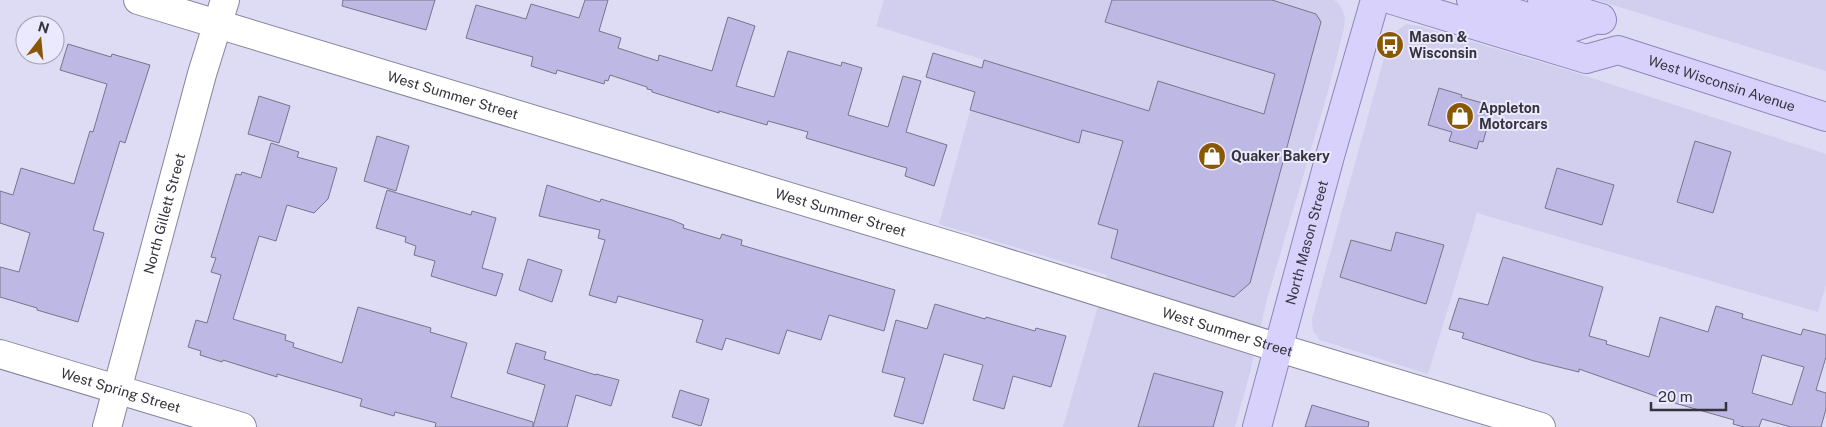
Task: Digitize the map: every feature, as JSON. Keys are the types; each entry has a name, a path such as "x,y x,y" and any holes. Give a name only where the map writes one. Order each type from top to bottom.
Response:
{"main road":[{"name":"North Mason Street","path":"1257,427 1330,156 1376,0"},
{"path":"1392,0 1586,59 1618,50 1601,18 1542,0"},
{"path":"1471,0 1568,29 1601,18"},
{"name":"West Wisconsin Avenue","path":"1618,50 1826,117"}],"street":[{"name":"West Summer Street","path":"138,0 221,12 965,250 1541,427"},
{"name":"North Gillett Street","path":"107,427 197,93 221,12"},
{"name":"West Spring Street","path":"0,354 242,427"}],"shaded area":[{"path":"884,0 1334,0 1338,3 1345,17 1344,28 1327,95 1267,299 1235,427 1063,427 1107,275 939,224 984,60 876,26"},
{"path":"1597,0 1826,0 1826,71"},
{"path":"1406,24 1419,26 1567,70 1826,154 1826,285 1818,312 1477,213 1428,374 1320,340 1313,331 1312,319 1386,51 1390,39 1395,32"}],"building":[{"path":"343,0 435,0 426,30 342,6"},
{"path":"585,0 608,0 599,31 621,38 618,48 658,61 659,55 712,71 728,17 755,26 736,86 774,97 788,51 841,66 842,62 862,68 848,115 888,127 903,76 921,81 906,132 947,145 934,186 905,176 907,168 806,138 808,132 768,121 767,125 719,111 719,113 652,92 647,87 610,75 608,81 605,80 604,84 557,70 556,74 531,66 533,57 466,38 476,5 526,19 531,4 579,18"},
{"name":"Quaker Bakery","path":"1112,0 1272,0 1316,14 1321,22 1250,283 1234,297 1111,258 1118,230 1098,224 1123,141 1082,130 1079,143 970,110 975,92 926,77 933,53 982,68 984,60 1149,111 1158,81 1264,114 1275,74 1105,22"},
{"path":"68,44 111,57 112,54 150,65 125,143 120,141 93,230 104,233 78,322 0,297 0,267 19,272 30,233 0,223 0,191 13,195 21,168 74,184 90,131 93,132 107,84 60,70 62,65 65,65 65,54"},
{"name":"Appleton Motorcars","path":"1439,88 1462,95 1461,97 1493,106 1483,142 1479,141 1477,149 1449,141 1452,132 1428,125"},
{"path":"259,96 290,106 279,143 248,134"},
{"path":"377,136 409,146 396,191 364,181"},
{"path":"1695,141 1731,152 1713,213 1677,202"},
{"path":"271,143 299,152 297,157 337,168 328,199 314,213 287,205 276,241 259,236 233,319 286,335 285,340 294,343 293,347 342,363 358,307 431,328 430,332 467,343 451,397 533,422 533,427 435,427 436,423 395,412 394,416 360,406 362,399 277,374 277,377 223,360 222,362 200,355 201,351 188,347 196,320 207,323 221,275 211,272 216,258 211,257 236,174 241,175 242,172 261,178"},
{"path":"1557,168 1614,185 1602,225 1545,208"},
{"path":"547,185 600,202 601,199 672,220 684,225 683,228 720,239 722,234 742,240 741,245 895,290 884,331 829,315 821,340 787,330 779,354 726,338 722,350 696,342 703,320 618,296 616,303 589,295 605,240 598,238 600,230 539,216"},
{"path":"387,190 471,215 472,211 496,218 482,268 503,274 496,296 431,276 435,261 414,255 416,246 405,242 406,237 376,228"},
{"path":"1396,232 1444,245 1426,304 1340,277 1351,240 1391,251"},
{"path":"1503,257 1603,287 1589,336 1607,341 1606,344 1649,357 1660,317 1708,332 1716,306 1743,314 1742,318 1801,335 1803,329 1826,335 1826,357 1816,390 1826,393 1826,409 1821,427 1791,427 1762,419 1759,427 1744,427 1733,424 1734,420 1678,404 1579,369 1579,372 1534,361 1462,338 1464,333 1449,329 1459,298 1488,305","holes":["1762,355 1804,367 1792,405 1752,393"]},
{"path":"528,259 562,270 552,302 519,290"},
{"path":"935,304 985,319 986,317 1035,331 1036,328 1066,336 1051,387 1013,376 1004,409 973,400 983,365 944,354 923,424 894,416 905,378 882,372 896,320 927,329"},
{"path":"516,343 546,352 544,359 619,380 611,406 576,395 567,427 533,427 545,385 507,373"},
{"path":"1154,373 1223,392 1213,427 1138,427"},
{"path":"680,390 709,399 701,426 672,417"},
{"path":"1312,405 1369,422 1368,427 1305,427"}],"place":[{"name":"Mason & Wisconsin","path":"1390,45"},
{"name":"Appleton Motorcars","path":"1460,116"},
{"name":"Quaker Bakery","path":"1212,156"}]}
